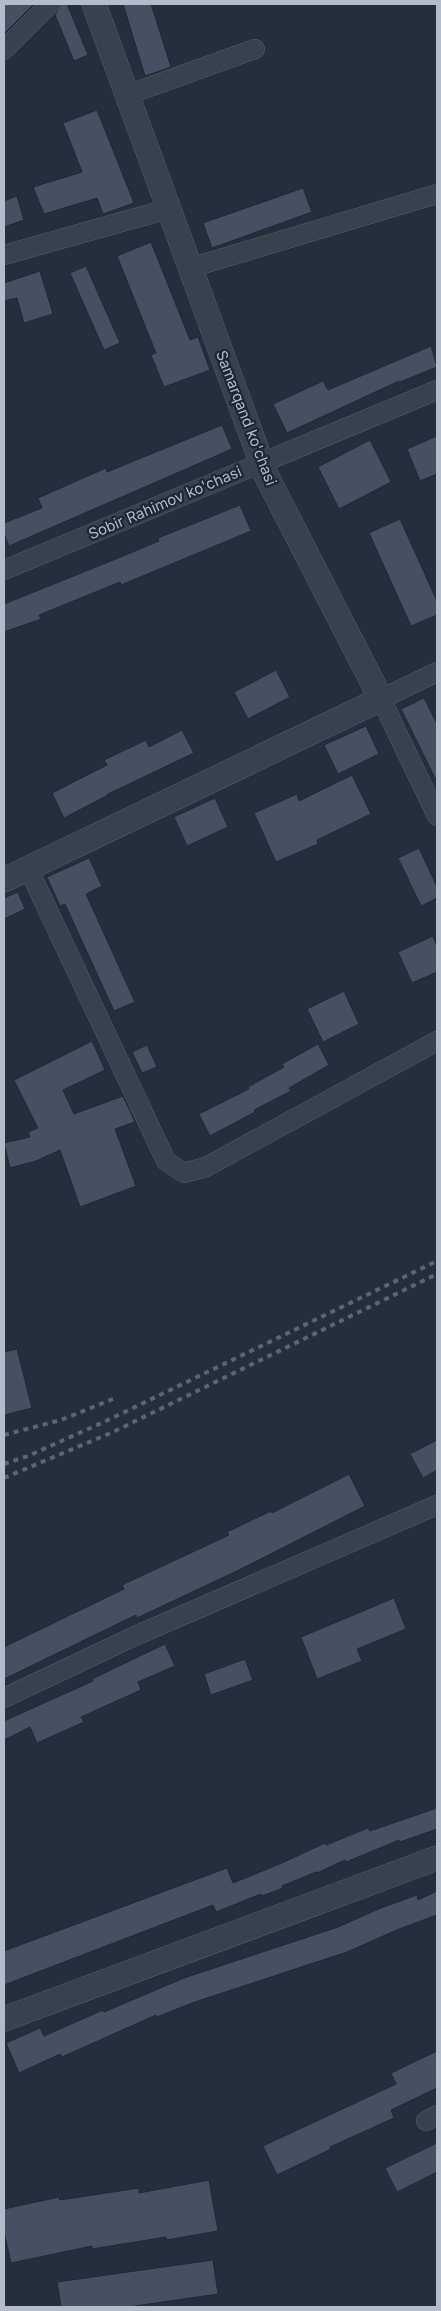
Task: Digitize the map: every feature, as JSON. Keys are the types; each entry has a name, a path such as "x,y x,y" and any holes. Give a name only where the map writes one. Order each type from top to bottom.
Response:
{"street":[{"path":"4,50 50,4"},
{"name":"Samarqand ko'chasi","path":"94,4 262,462 437,816"},
{"path":"127,95 255,48"},
{"path":"190,268 437,194"},
{"path":"4,255 168,209"},
{"name":"Sobir Rahimov ko'chasi","path":"4,570 437,390"},
{"path":"4,880 437,672"},
{"path":"28,868 166,1161 184,1173 206,1167 437,1041"},
{"path":"4,1698 135,1636 437,1505"},
{"path":"4,2018 437,1858"}],"building":[{"path":"4,4 34,4 4,34"},
{"path":"61,4 67,4 88,55 74,61 55,15"},
{"path":"123,4 151,4 171,67 145,76"},
{"path":"97,110 134,203 103,214 97,198 44,214 33,187 82,172 63,123"},
{"path":"303,188 312,212 212,248 203,223"},
{"path":"17,196 24,220 4,227 4,201"},
{"path":"151,242 190,340 198,337 210,370 164,387 151,355 156,353 117,256"},
{"path":"86,266 120,343 104,350 70,273"},
{"path":"40,271 53,314 24,323 17,298 4,301 4,283"},
{"path":"431,346 437,367 399,381 287,433 273,404 323,381 328,390"},
{"path":"222,425 232,449 9,546 4,534 4,523 42,508 38,498 106,468 107,472"},
{"path":"437,436 437,474 420,481 407,449"},
{"path":"370,440 391,482 339,509 318,467"},
{"path":"240,505 251,531 121,585 120,582 39,615 41,619 4,632 4,604 159,541 158,538"},
{"path":"400,519 437,601 437,615 411,626 369,533"},
{"path":"276,670 290,697 248,719 234,692"},
{"path":"424,698 437,724 437,782 401,709"},
{"path":"366,726 379,754 338,774 324,745"},
{"path":"182,730 194,753 108,794 64,818 52,793 107,765 104,760 146,740 149,747"},
{"path":"352,775 371,814 317,840 318,844 276,862 254,813 297,794 299,801"},
{"path":"215,798 228,827 187,846 174,817"},
{"path":"419,848 437,887 437,898 421,906 398,858"},
{"path":"89,858 102,886 86,894 135,1002 114,1011 65,904 60,906 47,877"},
{"path":"18,892 25,909 4,919 4,898"},
{"path":"433,936 437,947 437,972 412,983 398,952"},
{"path":"344,991 359,1024 323,1042 307,1009"},
{"path":"92,1041 105,1070 63,1090 74,1114 123,1096 135,1122 115,1129 136,1186 80,1207 60,1150 36,1161 10,1168 4,1143 30,1137 28,1132 38,1128 14,1080"},
{"path":"318,1044 329,1065 289,1088 291,1091 210,1136 199,1114 249,1089 248,1087 284,1067 282,1064"},
{"path":"147,1045 157,1067 142,1073 132,1052"},
{"path":"17,1349 32,1408 4,1415 4,1352"},
{"path":"437,1440 437,1470 423,1478 410,1454"},
{"path":"349,1474 365,1506 239,1570 137,1618 136,1615 4,1679 4,1647 124,1589 122,1585 229,1535 227,1532 271,1511 272,1513"},
{"path":"394,1598 406,1629 357,1649 362,1661 317,1679 301,1637"},
{"path":"165,1644 175,1666 138,1682 141,1690 81,1717 84,1722 37,1743 30,1727 4,1740 4,1721 93,1681 92,1679"},
{"path":"245,1659 253,1680 211,1695 204,1674"},
{"path":"437,1808 437,1829 400,1842 399,1840 346,1862 345,1860 282,1886 283,1888 262,1896 261,1894 216,1912 213,1905 4,1985 4,1951 227,1868 233,1883 325,1843 326,1845 368,1828 370,1831"},
{"path":"437,1891 437,1915 399,1929 347,1952 192,2003 157,2017 156,2015 62,2057 60,2054 19,2073 6,2043 40,2028 44,2036 184,1978 338,1927 417,1895 418,1900"},
{"path":"437,2051 437,2088 391,2110 394,2118 330,2147 331,2149 277,2175 263,2146 396,2084 391,2073"},
{"path":"437,2143 437,2172 397,2192 385,2168"},
{"path":"209,2180 218,2231 166,2240 166,2237 92,2249 92,2246 11,2263 4,2232 4,2209 59,2197 60,2200 139,2188 139,2193"},
{"path":"213,2260 218,2294 128,2307 61,2307 57,2282"}],"railway":[{"path":"4,1464 28,1456 106,1421 437,1261"},
{"path":"4,1478 113,1432 437,1274"},
{"path":"4,1435 61,1420 113,1399"}]}
